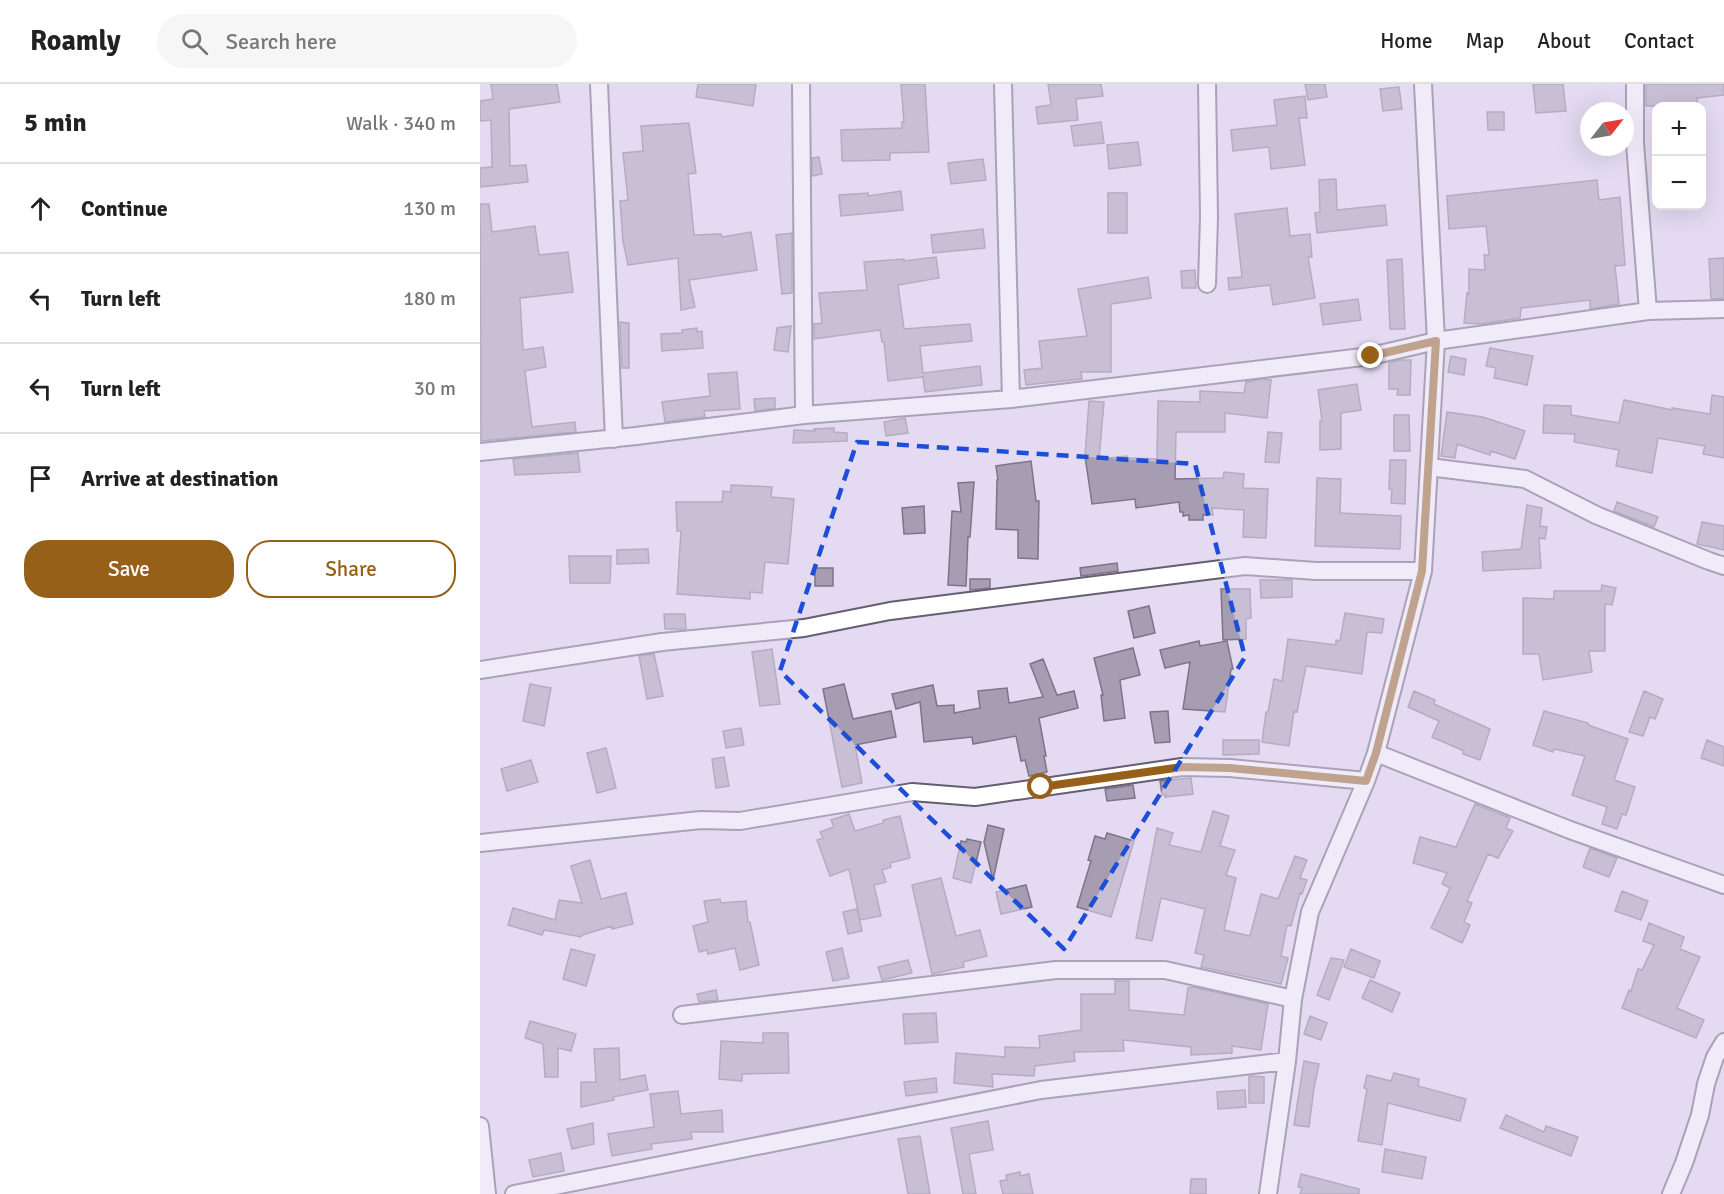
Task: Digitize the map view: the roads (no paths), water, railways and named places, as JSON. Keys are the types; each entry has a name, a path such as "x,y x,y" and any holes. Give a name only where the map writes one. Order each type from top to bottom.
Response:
{"street":[{"path":"599,84 614,439"},
{"path":"801,84 804,415"},
{"path":"1003,84 1011,399"},
{"path":"1207,84 1209,217 1207,284"},
{"path":"1268,1194 1287,1061 1293,999 1310,912 1376,753 1422,571 1436,341 1423,84"},
{"path":"1635,84 1635,142 1648,311"},
{"path":"480,452 614,439 804,415 1011,399 1371,356 1436,341 1648,311 1724,309"},
{"path":"1429,467 1525,479 1596,515 1724,566"},
{"path":"480,670 662,642 804,628 890,611 1245,566 1316,571 1422,571"},
{"path":"1376,753 1570,830 1724,885"},
{"path":"480,843 682,822 740,821 912,792 975,797 1182,767 1230,768 1366,781"},
{"path":"682,1016 1056,970 1165,970 1293,999"},
{"path":"1671,1194 1700,1115 1706,1084 1715,1057 1724,1041"},
{"path":"514,1194 1041,1090 1287,1061"},
{"path":"480,1126 487,1194"}]}
